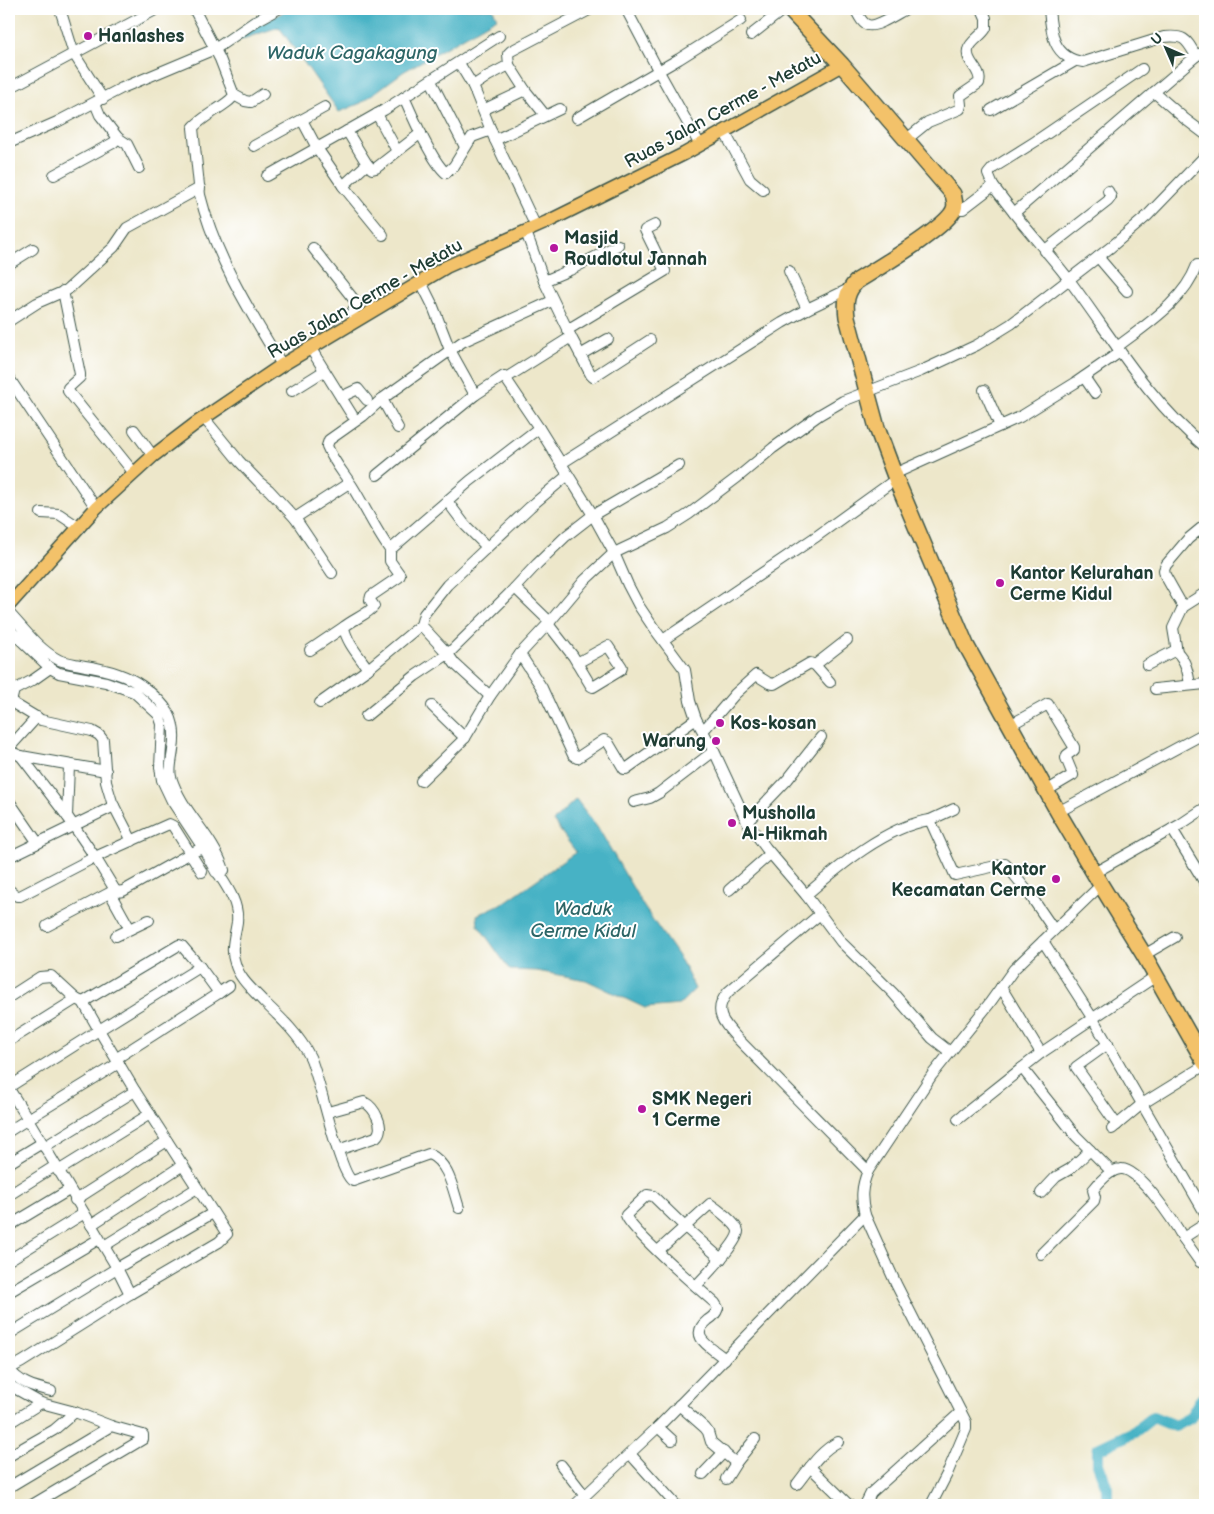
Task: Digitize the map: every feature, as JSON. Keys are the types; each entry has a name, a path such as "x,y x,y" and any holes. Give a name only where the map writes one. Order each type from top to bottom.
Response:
{"highway":[{"path":"789,9 842,65 907,139 955,200 954,209 936,229 857,281 849,289 846,304 847,317 866,392 895,476 966,645 1046,791 1144,955 1205,1064"}],"main road":[{"name":"Ruas Jalan Cerme - Metatu","path":"9,605 96,508 153,456 204,418 282,366 446,267 531,230 700,145 842,65"}],"street":[{"path":"60,9 74,54 99,101 100,115 118,138 127,144 139,168"},
{"path":"17,84 157,9"},
{"path":"194,9 215,49 234,95 251,102 263,94"},
{"path":"9,143 57,122 122,88 215,49 256,21 278,9"},
{"path":"626,9 700,145"},
{"path":"751,36 784,9"},
{"path":"855,9 865,24 870,26 906,9"},
{"path":"907,139 928,122 960,109 960,96 979,83 980,77 968,57 967,51 970,45 986,28 986,18 982,9"},
{"path":"1014,212 1201,53 1188,41 1177,36 1155,40 1082,62 1075,61 1057,48 1052,40 1049,9"},
{"path":"545,115 525,90 509,65 508,54 585,10"},
{"path":"577,118 741,20"},
{"path":"267,176 377,114 499,36"},
{"path":"992,110 1075,61"},
{"path":"459,63 473,86 531,230 544,281 552,301 591,375 593,377 650,340"},
{"path":"473,86 509,65"},
{"path":"1142,69 993,168 989,171 987,177 992,186 1044,251 1069,279 1146,386 1186,431 1205,447"},
{"path":"431,81 465,147"},
{"path":"483,110 525,90"},
{"path":"1154,92 1205,134"},
{"path":"234,95 232,100 206,115 194,128 200,196 231,275 253,318 282,366"},
{"path":"404,97 433,156 446,173 454,166 475,134 491,130"},
{"path":"254,146 325,107"},
{"path":"495,140 560,109"},
{"path":"377,114 396,151"},
{"path":"302,120 317,148 343,186 383,235"},
{"path":"347,131 372,169 376,168 421,133"},
{"path":"724,132 750,179 763,190"},
{"path":"54,175 113,143 118,138"},
{"path":"421,781 464,738 490,696 520,654 584,581 614,553 667,528 738,477 773,448 844,401 922,371 978,346 1011,324 1098,257 1147,216 1205,156"},
{"path":"343,186 367,164"},
{"path":"954,209 963,209 992,186"},
{"path":"9,321 37,303 64,292 114,247 127,228 200,188"},
{"path":"1044,251 1108,201 1111,197 1108,191"},
{"path":"377,475 475,396 504,376 506,378 665,271 645,230 654,225"},
{"path":"544,281 618,245"},
{"path":"313,248 355,301 356,306 352,312 356,321"},
{"path":"9,264 33,249"},
{"path":"1098,257 1126,291"},
{"path":"663,640 817,536 895,476 1041,405 1084,377 1119,349 1176,298 1187,287 1197,265"},
{"path":"789,271 807,309"},
{"path":"421,282 450,350 475,396"},
{"path":"562,463 725,358 807,309 849,289"},
{"path":"64,292 80,374 80,377 68,388 68,392 134,473"},
{"path":"390,550 373,526 330,453 327,446 330,440 363,416 382,399 462,342 552,301"},
{"path":"580,355 608,339"},
{"path":"311,349 352,415"},
{"path":"292,391 324,370"},
{"path":"1084,377 1095,393"},
{"path":"9,378 96,508"},
{"path":"506,378 562,463 593,515 614,553 632,592 653,628 685,670 690,701 696,719 714,751 747,822 770,854 806,895 841,942 893,994 932,1038 950,1052"},
{"path":"341,397 358,389 367,400"},
{"path":"984,390 1000,426"},
{"path":"382,399 398,428"},
{"path":"204,418 239,461 258,482 268,488 294,518 332,574"},
{"path":"310,650 372,609 374,606 370,600 371,596 400,575 388,556 390,550 447,501 539,428"},
{"path":"134,430 153,456"},
{"path":"366,716 415,676 448,654 552,550 593,515 679,465"},
{"path":"320,703 368,669 421,625 424,614 447,585 530,507 568,475"},
{"path":"294,518 349,483"},
{"path":"447,501 465,525 487,547"},
{"path":"42,513 59,514 80,528"},
{"path":"1183,607 1164,570 1188,538 1205,524"},
{"path":"515,588 549,623 589,684 593,687 618,672 622,667 608,646 577,663"},
{"path":"1190,685 1188,671 1177,652 1173,628 1183,607 1205,593"},
{"path":"9,613 46,651 60,660 109,671 128,678 158,699 165,714 162,724 160,767 162,780 172,801 207,846 218,873 229,890 235,906 237,920 232,950 236,966 250,988 301,1041 310,1057 347,1176 353,1181 429,1154 445,1170 459,1208"},
{"path":"421,625 460,669 490,696"},
{"path":"344,627 351,643 368,669"},
{"path":"9,629 50,668 59,673 106,682 134,692 165,714"},
{"path":"816,666 847,640"},
{"path":"1147,665 1177,652"},
{"path":"520,654 539,682 573,755 577,758 604,740 608,742 624,769 626,769 696,719"},
{"path":"703,731 735,694 755,676 774,684 810,663 816,666 830,682"},
{"path":"90,679 93,667"},
{"path":"50,668 14,690 10,702 42,720 92,731 99,735 104,744 106,782 114,806 132,841"},
{"path":"106,682 109,671"},
{"path":"1155,689 1205,684"},
{"path":"1010,725 1048,704 1074,748 1066,756 1073,775 1046,791"},
{"path":"432,706 464,738"},
{"path":"37,717 9,750 21,756 69,766 106,771"},
{"path":"1058,812 1205,733"},
{"path":"747,822 788,779 821,738"},
{"path":"634,802 650,798 659,793 714,751"},
{"path":"21,756 67,816 95,857 130,929"},
{"path":"67,816 69,766"},
{"path":"9,802 38,843"},
{"path":"9,857 114,806"},
{"path":"931,1505 947,1474 966,1429 966,1422 896,1284 865,1215 862,1204 862,1186 868,1171 932,1075 1014,969 1054,930 1097,879 1205,808"},
{"path":"806,895 839,866 881,839 954,809"},
{"path":"930,820 955,875 1005,864 1028,892 1054,930"},
{"path":"9,890 16,896 20,896 95,857 169,824 173,826 202,872"},
{"path":"1172,829 1205,884"},
{"path":"47,926 112,891 123,891 207,846"},
{"path":"729,890 770,854"},
{"path":"820,914 728,992 720,1004 721,1017 724,1024 738,1039 868,1171"},
{"path":"116,936 149,920"},
{"path":"1144,955 1175,938"},
{"path":"1043,941 1108,1044 1205,1213"},
{"path":"9,1041 179,944 200,967 218,993"},
{"path":"130,1294 117,1268 9,1088 200,967"},
{"path":"9,997 40,977 51,976 79,1001 227,1234 225,1238 9,1369 24,1382 34,1387 51,1390"},
{"path":"958,1119 1041,1053 1156,976"},
{"path":"9,1131 118,1061 229,986"},
{"path":"1001,987 1041,1053"},
{"path":"1108,1044 1076,1067 1115,1127 1142,1104 1205,1064"},
{"path":"1022,1068 1076,1136 1112,1172"},
{"path":"9,1163 135,1091"},
{"path":"328,1112 364,1102 370,1105 381,1127 380,1133 376,1136 338,1150"},
{"path":"9,1194 57,1169 150,1114"},
{"path":"9,1226 72,1195 167,1141"},
{"path":"1041,1193 1056,1177 1070,1169 1090,1150"},
{"path":"91,1225 183,1165"},
{"path":"1041,1254 1094,1201 1093,1190 1112,1172 1119,1169 1128,1170 1142,1181 1200,1262"},
{"path":"9,1292 102,1243 197,1188"},
{"path":"721,1259 653,1196 647,1195 626,1215 626,1218 658,1251 715,1303 718,1308 716,1313 701,1326 698,1332 700,1338 725,1359"},
{"path":"658,1251 710,1204 735,1225 738,1230 731,1245 696,1286"},
{"path":"9,1334 117,1268 213,1213"},
{"path":"9,1260 84,1214"},
{"path":"575,1505 631,1454 680,1405 865,1215"},
{"path":"1183,1238 1205,1224"},
{"path":"9,1385 40,1402 142,1435 143,1439 32,1505"},
{"path":"9,1423 40,1402"},
{"path":"680,1405 705,1428 711,1442 736,1463"},
{"path":"9,1456 54,1430 75,1412"},
{"path":"866,1505 871,1493 961,1412"},
{"path":"9,1487 111,1426"},
{"path":"658,1427 672,1440"},
{"path":"726,1479 755,1439"},
{"path":"797,1484 825,1451 838,1442"},
{"path":"703,1474 724,1452"},
{"path":"631,1454 676,1505"},
{"path":"561,1465 585,1496"},
{"path":"810,1468 849,1505"}],"water":[{"name":"Waduk Cagakagung","path":"289,9 493,9 497,18 403,72 361,103 339,112 279,27 218,47"},
{"name":"Waduk Cerme Kidul","path":"576,799 600,831 644,907 682,962 695,989 679,1005 645,1008 586,980 537,971 510,970 478,925 477,915 505,902 576,852 553,821"}],"waterway":[{"path":"1107,1505 1107,1488 1098,1464 1098,1449 1134,1432 1153,1417 1175,1426 1190,1418 1205,1396"}],"place":[{"name":"Hanlashes","path":"88,36"},
{"name":"Masjid Roudlotul Jannah","path":"554,248"},
{"name":"Kantor Kelurahan Cerme Kidul","path":"1000,583"},
{"name":"Kos-kosan","path":"720,723"},
{"name":"Warung","path":"716,741"},
{"name":"Musholla Al-Hikmah","path":"732,823"},
{"name":"Kantor Kecamatan Cerme","path":"1056,879"},
{"name":"SMK Negeri 1 Cerme","path":"642,1109"}]}
